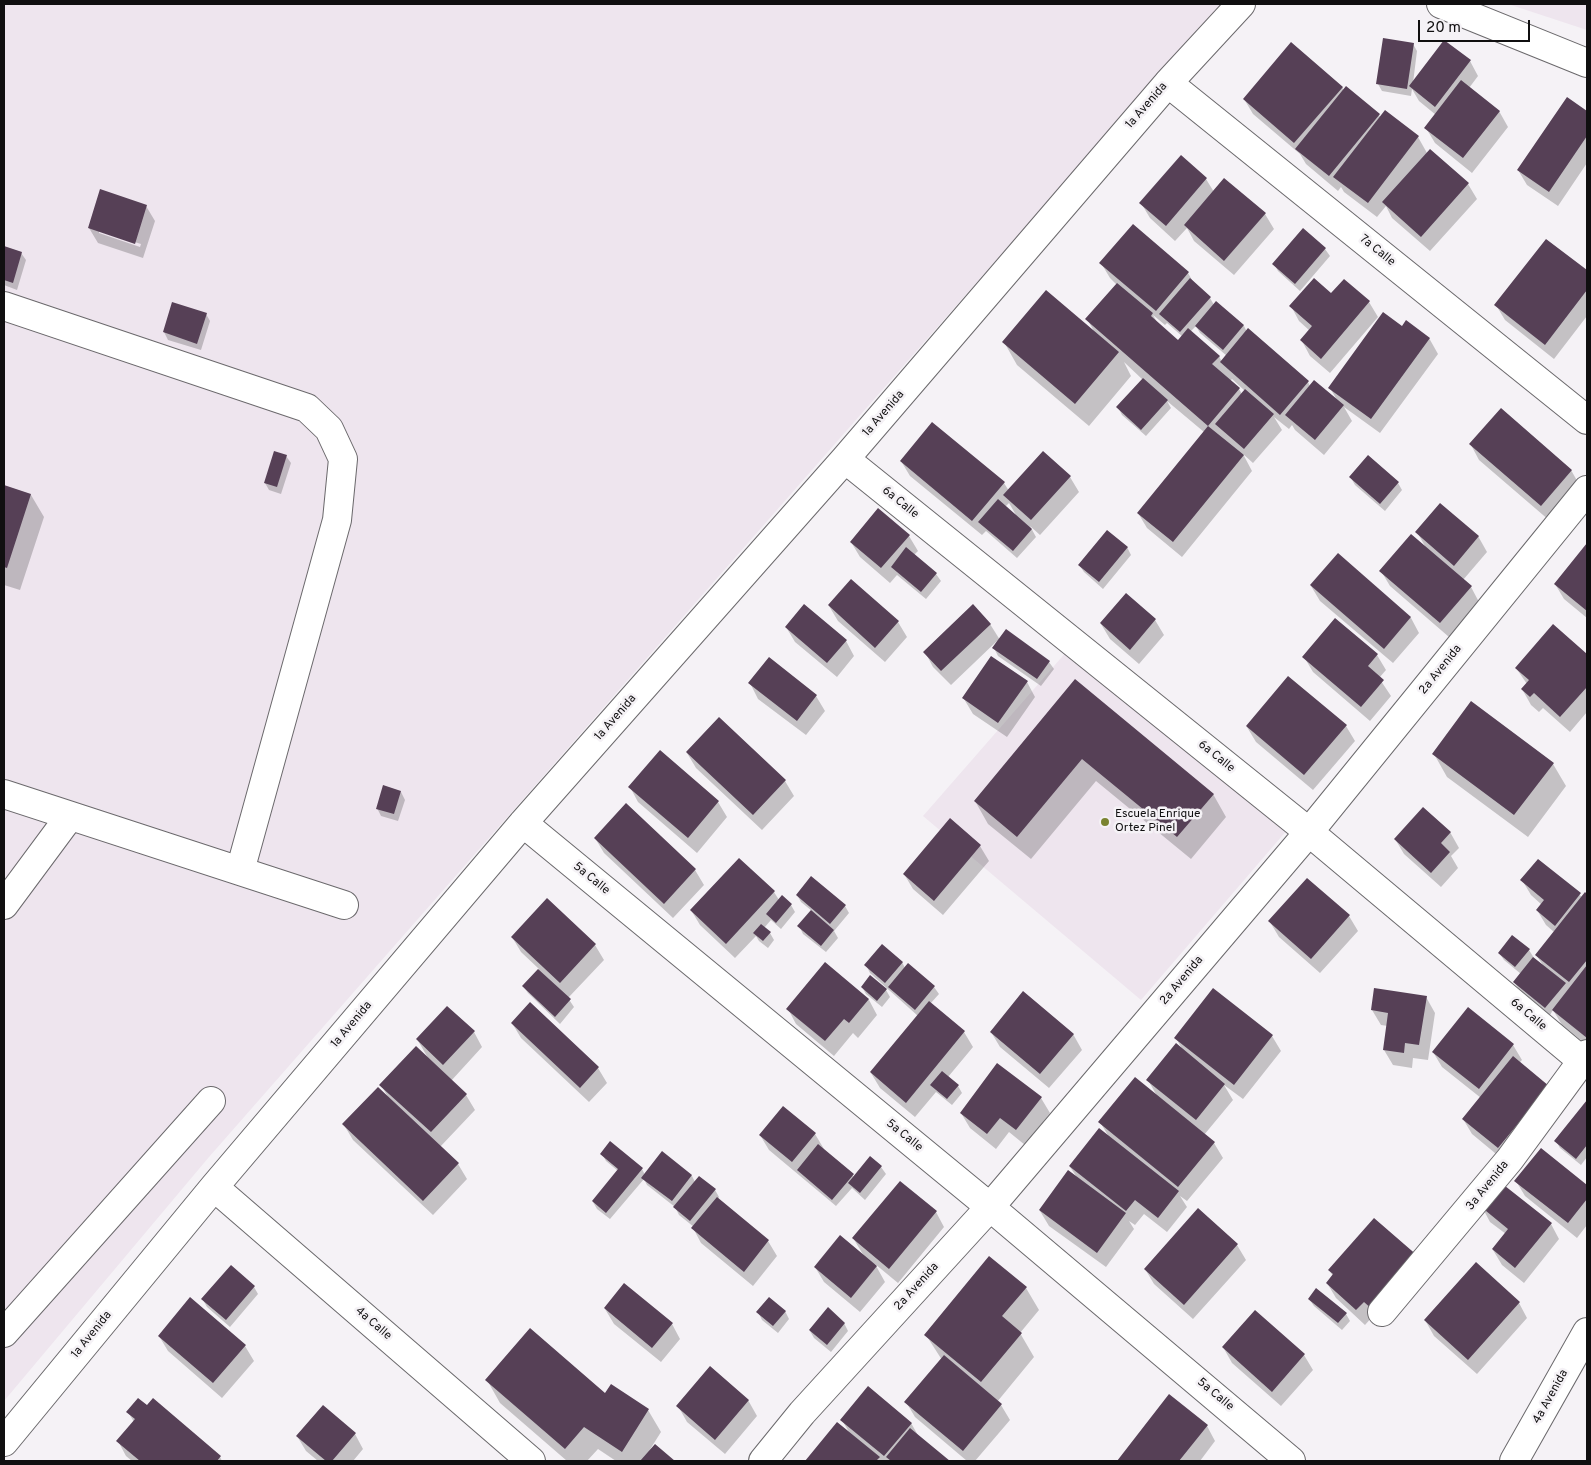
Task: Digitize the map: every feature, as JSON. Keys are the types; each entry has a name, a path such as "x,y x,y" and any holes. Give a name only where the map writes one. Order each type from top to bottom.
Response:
{"street":[{"name":"1a Avenida","path":"4,1442 214,1187 523,823 845,459 1168,83 1241,4"},
{"path":"1441,4 1587,63"},
{"name":"7a Calle","path":"1168,83 1587,420"},
{"path":"4,306 307,408 329,429 344,459 337,520 240,871"},
{"name":"6a Calle","path":"845,459 1309,832 1584,1057"},
{"name":"2a Avenida","path":"763,1461 802,1413 990,1207 1309,832 1587,490"},
{"path":"4,794 344,905"},
{"path":"4,905 70,816"},
{"name":"5a Calle","path":"523,823 990,1207 1286,1457"},
{"name":"3a Avenida","path":"1382,1312 1510,1159 1584,1057"},
{"path":"4,1333 211,1101"},
{"name":"4a Calle","path":"214,1187 531,1461"},
{"name":"4a Avenida","path":"1514,1461 1587,1332"}],"shaded area":[{"path":"4,4 1221,4 209,1157 4,1401"},
{"path":"1508,4 1587,4 1587,30"},
{"name":"Escuela Enrique Ortez Pinel","path":"1068,650 1288,829 1141,1000 923,816"}],"building":[{"path":"1383,38 1414,43 1407,89 1376,84"},
{"path":"1444,40 1471,60 1435,107 1409,86"},
{"path":"1291,42 1343,87 1294,143 1243,99"},
{"path":"1461,80 1500,111 1463,158 1424,128"},
{"path":"1346,86 1380,114 1329,176 1295,149"},
{"path":"1567,97 1587,111 1587,136 1549,192 1517,170"},
{"path":"1385,110 1419,136 1368,203 1333,177"},
{"path":"1430,149 1469,183 1421,237 1382,202"},
{"path":"1181,155 1207,178 1166,226 1139,203"},
{"path":"1224,178 1266,213 1224,261 1184,225"},
{"path":"100,189 147,205 135,244 88,228"},
{"path":"1133,224 1189,272 1156,311 1099,263"},
{"path":"1303,228 1326,248 1295,284 1272,264"},
{"path":"1546,239 1587,270 1587,290 1545,345 1494,305"},
{"path":"4,246 22,252 13,283 4,280"},
{"path":"1190,278 1211,297 1180,332 1159,314"},
{"path":"1314,278 1331,293 1344,279 1370,301 1321,359 1300,340 1312,326 1289,306"},
{"path":"1117,283 1153,313 1151,316 1178,340 1188,328 1220,356 1212,364 1240,388 1208,426 1085,319"},
{"path":"1046,290 1119,352 1075,404 1002,342"},
{"path":"1216,301 1244,325 1223,350 1195,326"},
{"path":"172,302 207,313 197,344 163,332"},
{"path":"1383,312 1402,326 1406,320 1430,338 1371,419 1328,388"},
{"path":"1248,328 1309,381 1280,415 1220,362"},
{"path":"1143,378 1168,400 1141,430 1116,407"},
{"path":"1314,380 1344,405 1315,440 1285,415"},
{"path":"1245,389 1274,414 1244,449 1215,424"},
{"path":"1501,408 1572,470 1541,506 1469,444"},
{"path":"932,422 1005,482 972,521 900,461"},
{"path":"1208,426 1244,455 1173,542 1137,513"},
{"path":"274,451 287,455 277,487 264,483"},
{"path":"1043,451 1071,476 1031,520 1003,495"},
{"path":"1368,455 1399,482 1380,504 1349,477"},
{"path":"4,485 31,494 7,568 4,567"},
{"path":"998,499 1032,529 1013,551 978,522"},
{"path":"1440,503 1479,536 1454,566 1415,532"},
{"path":"878,508 910,535 881,568 850,542"},
{"path":"1107,530 1128,547 1099,582 1078,565"},
{"path":"1411,534 1472,586 1440,623 1379,571"},
{"path":"1587,543 1587,611 1554,584"},
{"path":"906,547 937,573 921,592 891,567"},
{"path":"1338,553 1411,617 1384,649 1310,585"},
{"path":"851,579 899,621 875,648 828,605"},
{"path":"1126,593 1156,619 1130,650 1100,623"},
{"path":"804,604 847,640 827,663 785,627"},
{"path":"973,604 991,624 941,671 923,652"},
{"path":"1335,618 1378,654 1368,666 1384,680 1361,707 1302,657"},
{"path":"1553,624 1587,654 1587,687 1560,717 1534,693 1530,697 1521,689 1529,680 1515,668"},
{"path":"1006,629 1050,661 1037,679 992,648"},
{"path":"991,656 1028,681 998,723 962,698"},
{"path":"769,657 817,695 797,721 748,683"},
{"path":"1288,676 1347,725 1304,775 1246,726"},
{"path":"1075,679 1214,794 1177,837 1082,759 1017,837 974,801"},
{"path":"1471,701 1554,763 1514,815 1432,754"},
{"path":"719,717 786,780 753,815 686,752"},
{"path":"660,750 719,801 688,838 628,787"},
{"path":"383,785 401,791 394,814 376,809"},
{"path":"626,803 696,869 664,904 594,838"},
{"path":"1423,807 1451,832 1441,843 1450,852 1431,873 1394,839"},
{"path":"950,818 981,845 934,901 903,874"},
{"path":"739,858 775,891 726,944 690,910"},
{"path":"1538,859 1581,893 1555,926 1536,910 1544,900 1520,880"},
{"path":"811,876 846,905 830,924 796,895"},
{"path":"1307,878 1350,915 1311,959 1268,921"},
{"path":"1585,892 1587,894 1587,960 1569,982 1535,955"},
{"path":"782,895 792,904 776,923 766,914"},
{"path":"547,898 596,944 560,983 511,937"},
{"path":"811,910 834,930 821,946 797,926"},
{"path":"761,924 771,932 763,941 753,933"},
{"path":"1512,935 1530,949 1515,967 1498,953"},
{"path":"882,944 903,962 885,983 864,965"},
{"path":"1533,957 1566,983 1545,1008 1513,982"},
{"path":"825,962 869,999 849,1023 844,1019 825,1041 786,1009"},
{"path":"908,963 935,986 915,1010 888,987"},
{"path":"1587,965 1587,1038 1552,1010"},
{"path":"538,969 571,999 555,1017 522,986"},
{"path":"870,975 887,989 877,1001 861,987"},
{"path":"1213,988 1273,1035 1234,1085 1174,1038"},
{"path":"1374,988 1427,996 1419,1045 1405,1043 1404,1053 1383,1050 1388,1013 1371,1010"},
{"path":"1023,991 1074,1034 1040,1074 990,1032"},
{"path":"929,1001 965,1031 906,1103 870,1072"},
{"path":"530,1002 599,1067 580,1088 511,1023"},
{"path":"447,1006 475,1031 443,1065 416,1039"},
{"path":"1468,1007 1514,1044 1479,1089 1432,1052"},
{"path":"1176,1043 1225,1084 1196,1120 1146,1080"},
{"path":"416,1046 467,1094 431,1132 379,1085"},
{"path":"1513,1056 1549,1086 1498,1148 1462,1119"},
{"path":"997,1063 1042,1097 1016,1130 1000,1118 987,1134 960,1113"},
{"path":"942,1071 959,1085 947,1099 930,1085"},
{"path":"1135,1077 1215,1142 1178,1187 1098,1122"},
{"path":"378,1087 459,1163 423,1201 342,1124"},
{"path":"1587,1100 1587,1145 1576,1159 1554,1141"},
{"path":"783,1106 816,1133 792,1162 759,1135"},
{"path":"1099,1128 1179,1191 1158,1218 1135,1200 1126,1211 1069,1166"},
{"path":"610,1141 643,1168 606,1213 592,1201 618,1169 600,1154"},
{"path":"818,1144 854,1174 832,1200 797,1170"},
{"path":"1541,1148 1587,1185 1587,1199 1568,1223 1514,1181"},
{"path":"662,1151 692,1175 672,1201 641,1178"},
{"path":"870,1156 882,1166 860,1193 848,1183"},
{"path":"1068,1170 1126,1213 1097,1253 1039,1210"},
{"path":"699,1176 716,1189 690,1221 673,1207"},
{"path":"900,1181 937,1211 889,1269 852,1238"},
{"path":"1500,1182 1552,1223 1515,1268 1492,1249 1508,1229 1480,1206"},
{"path":"717,1197 769,1240 744,1272 691,1228"},
{"path":"1198,1208 1238,1244 1184,1305 1144,1269"},
{"path":"1374,1218 1419,1257 1373,1310 1364,1302 1356,1310 1326,1283 1333,1274 1328,1270"},
{"path":"840,1235 877,1266 851,1298 814,1267"},
{"path":"989,1256 1027,1287 1002,1316 1022,1333 981,1382 924,1335"},
{"path":"1476,1262 1520,1302 1468,1360 1424,1320"},
{"path":"231,1265 255,1286 226,1320 201,1299"},
{"path":"624,1283 673,1323 652,1348 604,1308"},
{"path":"1316,1288 1347,1313 1338,1323 1308,1299"},
{"path":"190,1297 246,1345 213,1383 158,1336"},
{"path":"769,1297 786,1311 773,1326 756,1312"},
{"path":"828,1307 845,1323 827,1345 809,1330"},
{"path":"1255,1310 1305,1354 1272,1392 1222,1347"},
{"path":"530,1328 605,1393 611,1384 649,1409 622,1452 584,1427 565,1449 485,1380"},
{"path":"944,1355 1002,1404 963,1451 904,1402"},
{"path":"710,1366 749,1400 715,1440 676,1406"},
{"path":"868,1386 912,1423 884,1456 840,1420"},
{"path":"1169,1394 1208,1425 1179,1461 1117,1461"},
{"path":"138,1398 147,1405 153,1398 221,1456 217,1461 140,1461 116,1441 135,1419 126,1412"},
{"path":"323,1405 356,1433 332,1461 326,1461 296,1436"},
{"path":"837,1422 880,1457 876,1461 805,1461"},
{"path":"910,1428 950,1461 891,1461 886,1457"},
{"path":"655,1444 675,1461 640,1461"}],"place":[{"name":"Escuela Enrique Ortez Pinel","path":"1105,822"}]}
